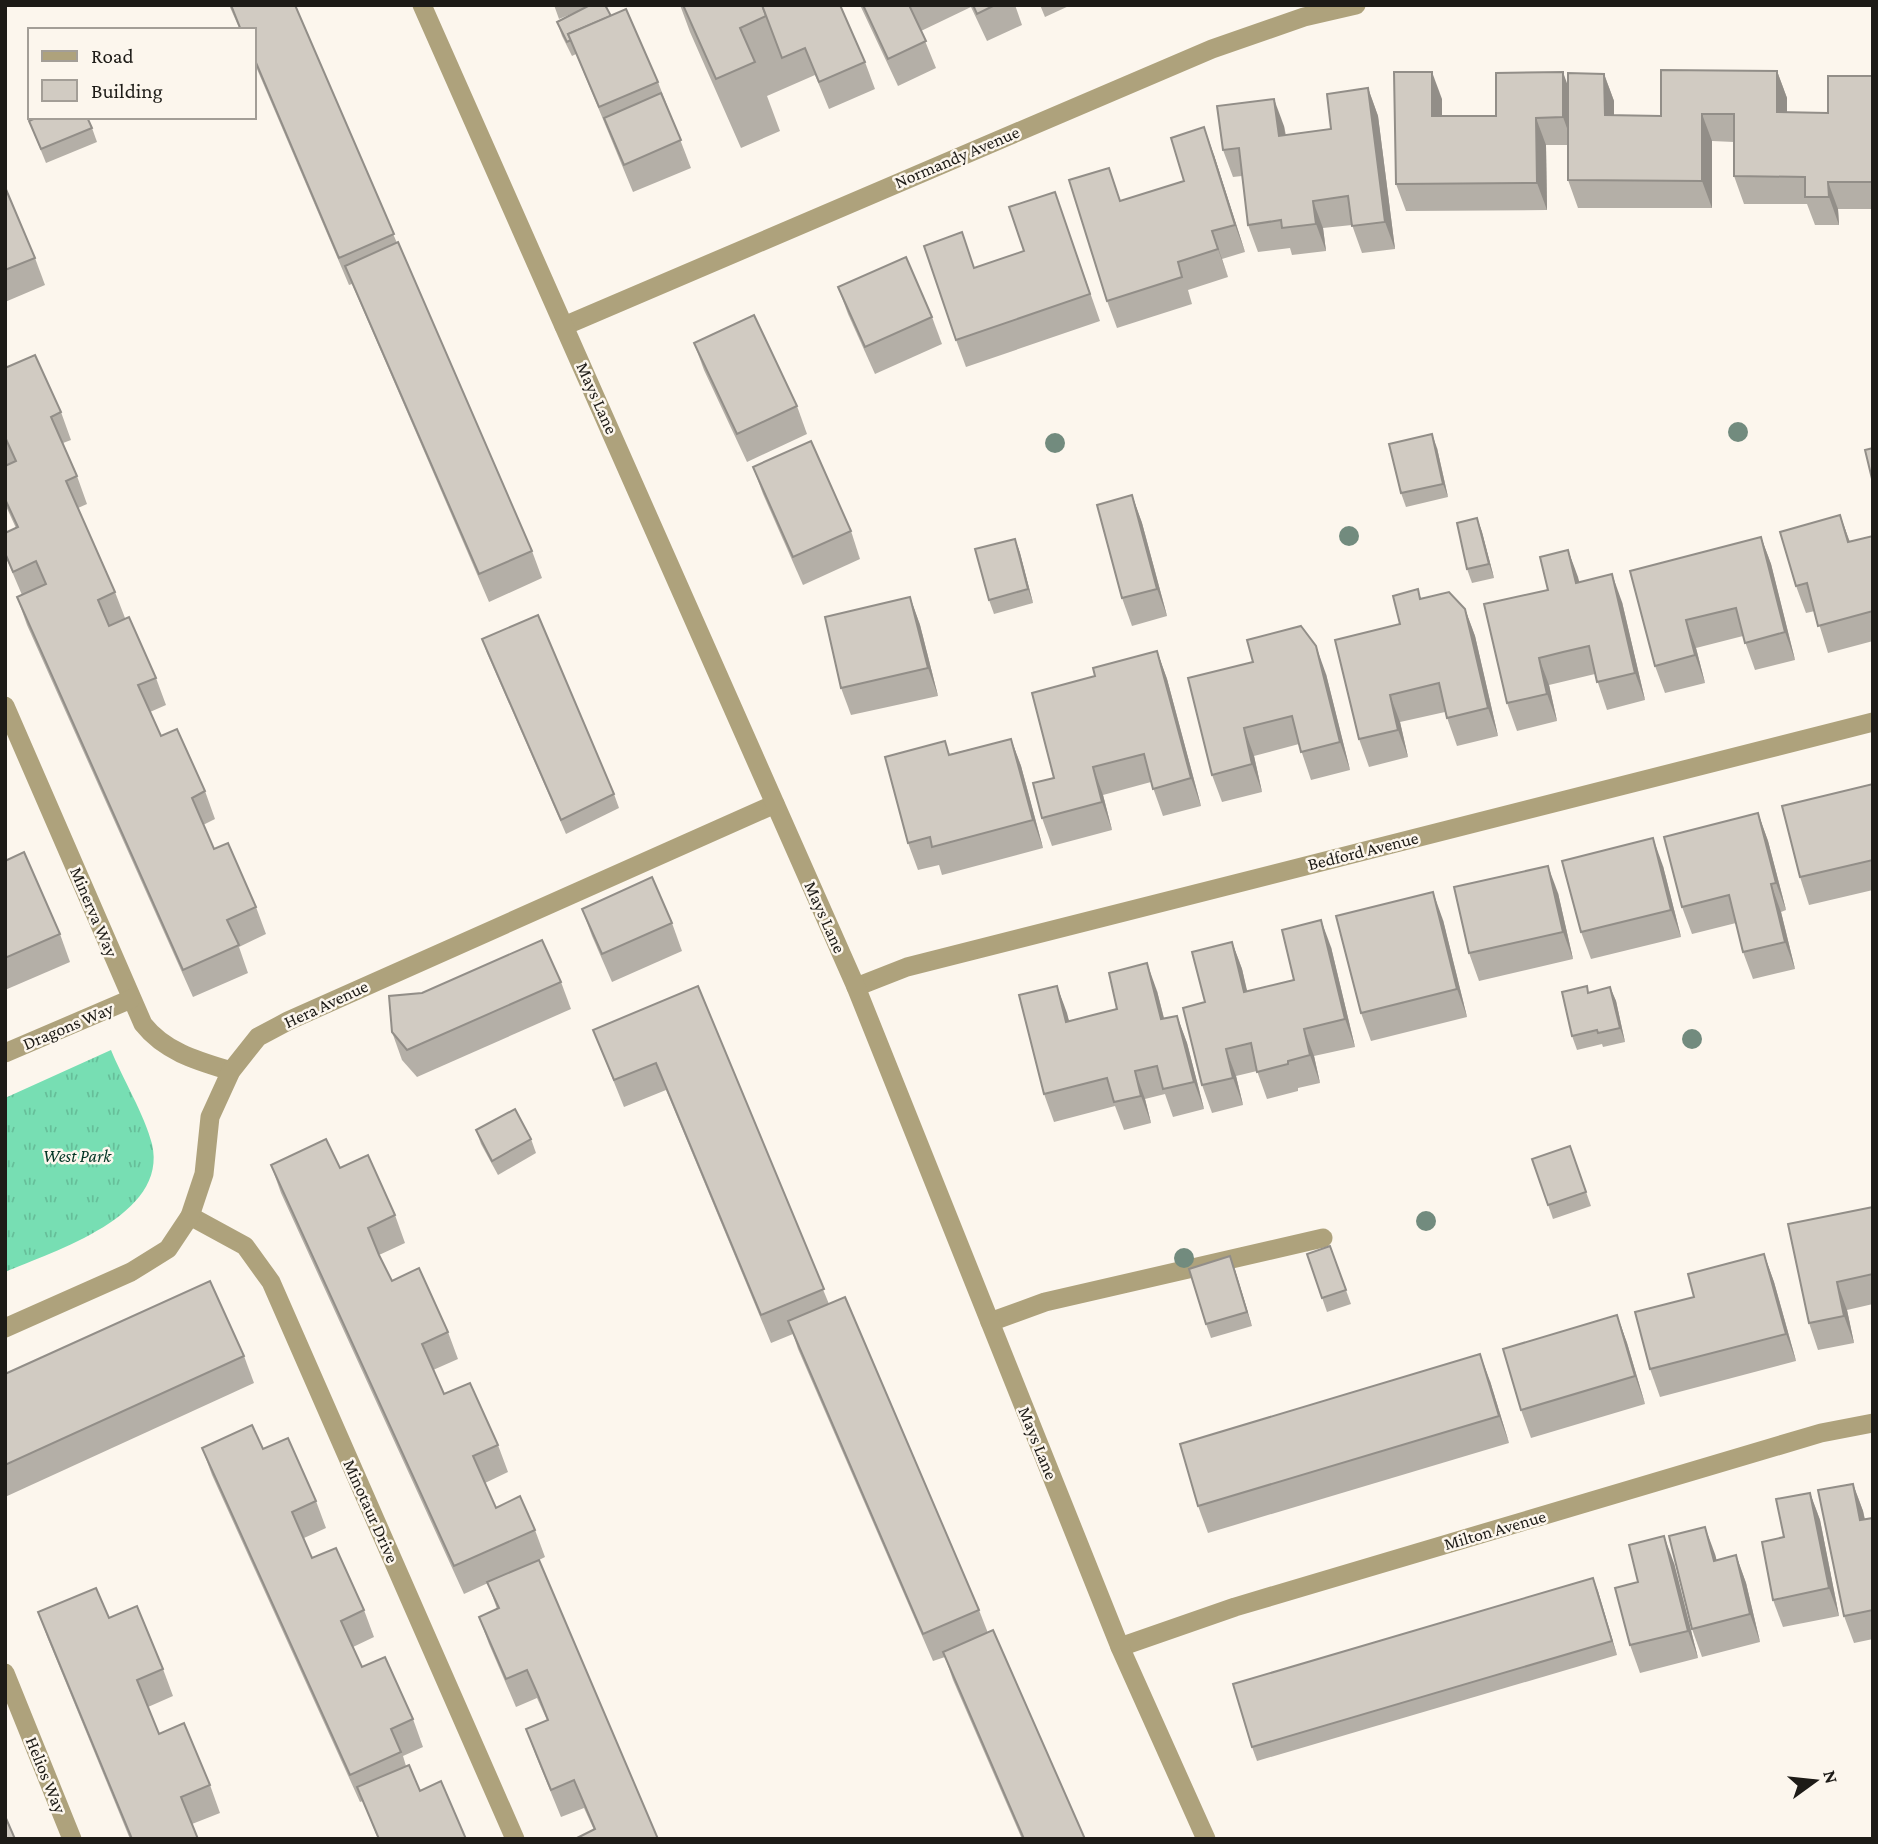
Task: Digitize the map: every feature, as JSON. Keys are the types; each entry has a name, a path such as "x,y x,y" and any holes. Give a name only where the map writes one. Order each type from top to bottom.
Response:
{"street":[{"name":"Mays Lane","path":"422,5 856,987 1120,1647 1206,1839"},
{"name":"Normandy Avenue","path":"564,326 1212,49 1304,17 1356,5"},
{"name":"Minerva Way","path":"5,706 143,1024 165,1045 183,1055 231,1072"},
{"name":"Bedford Avenue","path":"856,987 907,967 1873,722"},
{"name":"Hera Avenue","path":"5,1328 131,1272 168,1249 190,1216 204,1174 210,1117 231,1072 258,1037 288,1021 775,804"},
{"name":"Dragons Way","path":"5,1053 131,999"},
{"name":"Minotaur Drive","path":"190,1216 245,1246 271,1282 515,1839"},
{"path":"990,1322 1045,1302 1323,1238"},
{"name":"Milton Avenue","path":"1120,1647 1235,1607 1821,1433 1873,1423"},
{"name":"Helios Way","path":"5,1673 72,1839"}],"green space":[{"name":"West Park","path":"111,1050 152,1144 153,1169 143,1191 126,1211 103,1227 78,1241 5,1272 5,1098"}],"building":[{"path":"231,5 295,5 394,234 339,258 256,63 256,28 240,28"},
{"path":"590,5 605,5 611,16 568,34 571,40 567,42 557,22"},
{"path":"683,5 762,5 766,16 740,28 755,62 716,79"},
{"path":"762,5 840,5 865,62 819,82 805,48 782,58"},
{"path":"863,5 909,5 926,41 888,59"},
{"path":"973,5 995,5 977,14"},
{"path":"626,9 658,82 599,107 568,34"},
{"path":"1661,70 1777,71 1777,112 1828,113 1828,76 1873,76 1873,182 1828,182 1829,197 1805,197 1805,177 1734,176 1734,114 1702,114 1702,181 1568,180 1568,73 1604,74 1605,115 1661,116"},
{"path":"1394,72 1432,72 1432,116 1496,116 1496,73 1563,72 1563,117 1536,118 1537,183 1396,184"},
{"path":"1368,88 1385,222 1352,226 1348,196 1313,201 1316,224 1282,228 1281,220 1248,225 1239,148 1223,150 1217,106 1274,99 1279,136 1331,129 1327,94"},
{"path":"661,93 681,140 624,165 604,118"},
{"path":"88,119 92,128 41,149 29,121"},
{"path":"1204,127 1235,225 1212,231 1218,249 1178,262 1182,277 1107,301 1069,180 1109,168 1120,201 1184,181 1171,138"},
{"path":"5,187 35,258 5,270"},
{"path":"1055,192 1090,294 956,340 924,246 962,232 974,268 1024,251 1009,207"},
{"path":"398,242 532,551 479,574 345,266"},
{"path":"906,257 932,317 865,347 838,287"},
{"path":"754,315 797,406 737,434 694,343"},
{"path":"35,355 61,412 51,417 77,476 66,481 115,592 98,600 109,626 129,617 156,678 138,685 161,736 177,729 205,791 192,798 214,849 228,843 256,907 227,920 239,945 183,970 17,597 46,584 36,561 13,572 5,553 5,533 18,527 5,499 5,466 16,461 5,437 5,368"},
{"path":"1432,434 1443,484 1401,493 1389,444"},
{"path":"811,441 851,531 793,557 753,467"},
{"path":"1873,448 1873,483 1865,450"},
{"path":"1132,495 1157,589 1122,598 1097,505"},
{"path":"1840,515 1848,542 1873,536 1873,611 1818,626 1807,583 1796,586 1780,532"},
{"path":"1477,518 1489,564 1467,569 1457,523"},
{"path":"1761,537 1785,632 1745,643 1736,608 1686,620 1695,655 1655,666 1630,571"},
{"path":"1015,539 1028,589 989,600 975,549"},
{"path":"1568,550 1576,583 1612,574 1635,673 1597,682 1589,646 1563,652 1539,658 1547,694 1507,703 1484,604 1548,590 1540,557"},
{"path":"1418,589 1420,599 1449,592 1465,609 1488,708 1447,718 1439,683 1390,695 1398,730 1359,739 1335,640 1400,624 1393,596"},
{"path":"910,597 928,668 841,688 825,617"},
{"path":"538,615 614,794 561,820 482,639"},
{"path":"1301,626 1316,646 1340,742 1301,752 1292,716 1244,728 1252,764 1212,775 1188,678 1253,662 1247,640"},
{"path":"1157,651 1191,778 1153,789 1144,754 1093,767 1102,802 1042,818 1033,783 1054,778 1032,693 1095,676 1093,668"},
{"path":"1011,739 1033,820 932,847 930,837 908,843 885,757 945,741 949,755"},
{"path":"1873,784 1873,860 1800,877 1782,806"},
{"path":"1758,813 1776,883 1771,884 1785,942 1743,952 1729,895 1682,907 1664,837"},
{"path":"1653,838 1671,910 1581,932 1562,861"},
{"path":"24,852 60,934 5,958 5,861"},
{"path":"1548,866 1563,932 1469,953 1454,887"},
{"path":"652,877 672,923 602,954 582,909"},
{"path":"1433,892 1457,989 1361,1013 1336,916"},
{"path":"1321,920 1345,1019 1304,1029 1310,1055 1257,1072 1251,1043 1226,1049 1233,1078 1202,1085 1183,1008 1205,1002 1192,952 1232,942 1244,992 1294,980 1282,930"},
{"path":"542,940 561,982 407,1050 392,1032 389,996 422,993"},
{"path":"1147,963 1161,1019 1177,1016 1194,1082 1163,1089 1157,1066 1135,1071 1141,1096 1114,1102 1107,1078 1044,1094 1019,995 1057,986 1066,1022 1117,1009 1109,973"},
{"path":"698,986 824,1289 761,1315 656,1063 614,1080 593,1030"},
{"path":"1587,986 1588,993 1610,987 1620,1028 1572,1036 1562,992"},
{"path":"515,1109 531,1139 492,1161 476,1130"},
{"path":"326,1139 340,1168 368,1155 395,1215 368,1228 379,1255 392,1281 419,1268 448,1332 422,1344 444,1394 470,1383 498,1445 473,1456 496,1508 520,1496 535,1530 454,1566 271,1165"},
{"path":"1570,1146 1586,1192 1548,1205 1532,1159"},
{"path":"1873,1207 1873,1274 1837,1282 1844,1316 1809,1323 1788,1224"},
{"path":"1330,1246 1346,1290 1322,1298 1307,1254"},
{"path":"1764,1254 1786,1334 1650,1369 1635,1312 1694,1297 1688,1274"},
{"path":"1230,1256 1247,1312 1206,1324 1189,1269"},
{"path":"210,1281 244,1356 5,1465 5,1374"},
{"path":"845,1297 979,1610 923,1634 788,1321"},
{"path":"1617,1315 1635,1376 1521,1410 1503,1349"},
{"path":"1480,1354 1499,1416 1198,1506 1180,1444"},
{"path":"252,1425 263,1449 288,1438 316,1501 292,1512 312,1558 336,1548 364,1610 341,1621 362,1667 385,1657 413,1719 391,1729 401,1752 350,1775 202,1448"},
{"path":"1853,1484 1860,1520 1873,1518 1873,1610 1844,1616 1818,1490"},
{"path":"1810,1493 1829,1588 1773,1600 1762,1542 1784,1537 1776,1499"},
{"path":"1705,1527 1714,1561 1736,1555 1750,1614 1692,1629 1669,1536"},
{"path":"1664,1536 1688,1631 1630,1645 1615,1588 1638,1582 1629,1545"},
{"path":"539,1560 658,1839 575,1839 595,1829 574,1780 551,1790 526,1729 548,1720 538,1695 527,1670 506,1679 479,1617 499,1608 487,1582"},
{"path":"1593,1578 1612,1641 1252,1747 1233,1684"},
{"path":"96,1588 109,1618 137,1606 163,1669 137,1680 159,1734 184,1723 210,1785 181,1797 198,1839 132,1839 38,1612"},
{"path":"993,1630 1085,1839 1024,1839 943,1652"},
{"path":"409,1765 420,1791 441,1781 466,1839 379,1839 357,1787"},
{"path":"5,1816 15,1839 5,1839"}]}
